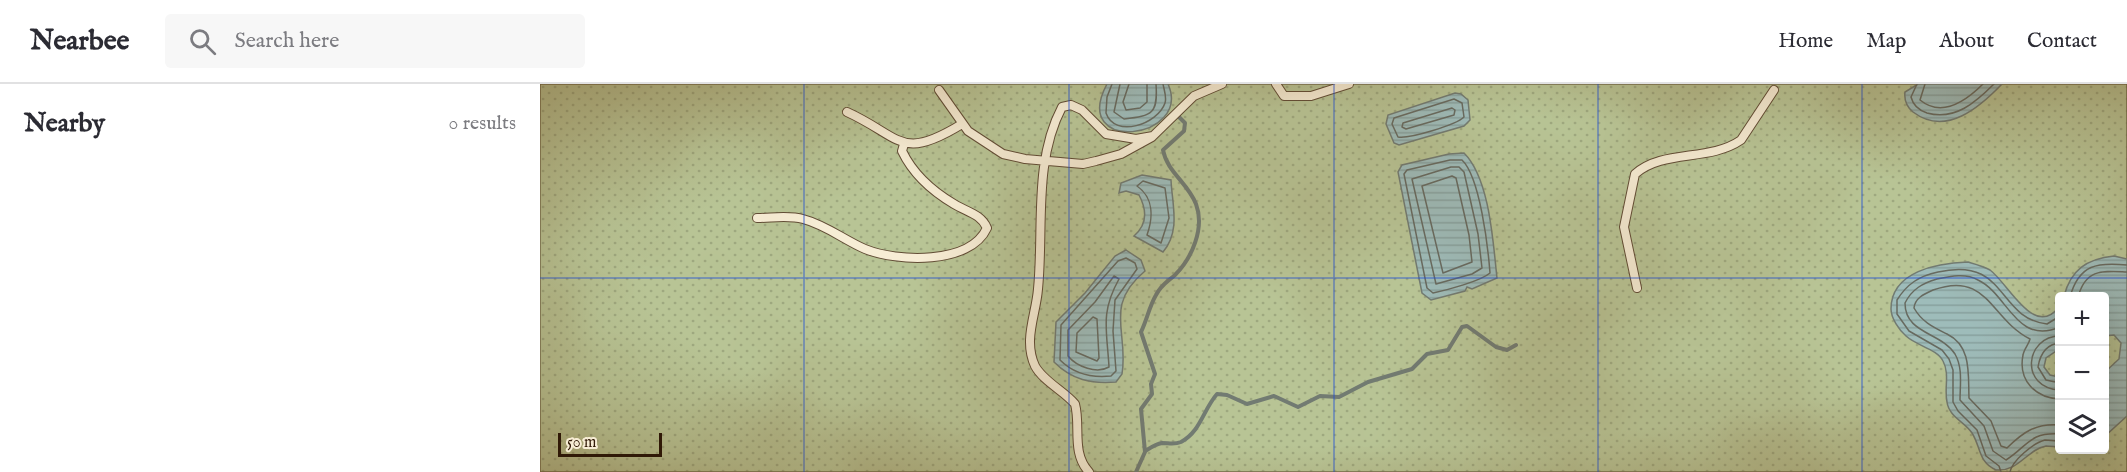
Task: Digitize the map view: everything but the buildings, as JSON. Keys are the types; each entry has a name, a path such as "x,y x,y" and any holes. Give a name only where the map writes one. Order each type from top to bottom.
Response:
{"lane":[{"path":"939,90 962,124 1003,154 1083,164 1121,154 1153,136 1194,96 1222,84"},
{"path":"1276,84 1284,96 1311,96 1349,84"},
{"path":"1637,288 1624,227 1635,174 1659,162 1699,155 1733,145 1741,140 1774,90"},
{"path":"1089,472 1084,466 1078,446 1075,404 1035,366 1029,340 1038,289 1045,160 1055,121 1062,107 1071,105 1082,110 1106,134 1136,139 1153,136"},
{"path":"847,112 904,144 919,144 962,124"},
{"path":"758,218 800,218 867,249 904,257 946,255 972,246 983,236 987,228 983,219 953,203 918,177 902,151 904,144"}],"green space":[{"path":"540,84 2127,84 2127,472 540,472"}],"water":[{"path":"1107,84 1168,84 1171,103 1164,118 1150,127 1133,132 1116,130 1104,122 1100,107"},
{"path":"1918,84 2002,84 1973,110 1950,120 1938,121 1925,119 1908,106 1905,92"},
{"path":"1455,93 1461,94 1468,100 1470,120 1464,126 1399,145 1394,143 1386,124 1388,115"},
{"path":"1464,153 1473,164 1485,195 1492,230 1497,278 1472,289 1467,287 1465,291 1431,300 1422,293 1398,172 1402,165 1449,154"},
{"path":"1142,175 1171,180 1174,226 1169,244 1163,252 1134,236 1142,227 1145,217 1144,206 1139,195 1126,191 1119,193 1121,183"},
{"path":"1126,250 1141,260 1145,271 1132,284 1121,308 1122,374 1116,382 1098,382 1075,377 1054,362 1056,322 1085,293 1115,256"},
{"path":"2114,256 2127,259 2127,416 2109,432 2109,368 2119,359 2121,343 2114,335 2109,336 2109,292 2065,292 2071,279 2081,267"},
{"path":"1968,262 1982,266 1990,270 2031,313 2040,317 2050,315 2055,311 2055,352 2046,358 2044,367 2050,375 2055,376 2055,447 2039,448 2011,468 1996,470 1986,463 1972,433 1948,407 1946,371 1943,361 1932,350 1906,336 1892,316 1893,296 1899,286 1918,272 1943,264"}],"waterway":[{"path":"1136,472 1145,452 1141,409 1152,394 1151,384 1155,374 1141,332 1158,292 1187,260 1198,233 1196,204 1169,165 1163,150 1184,131 1185,123 1179,117"},
{"path":"1145,451 1162,443 1178,443 1188,437 1217,394 1227,395 1247,404 1274,396 1298,407 1320,396 1339,397 1368,382 1412,369 1427,354 1448,350 1462,327 1467,326 1496,347 1507,350 1516,345"}]}
